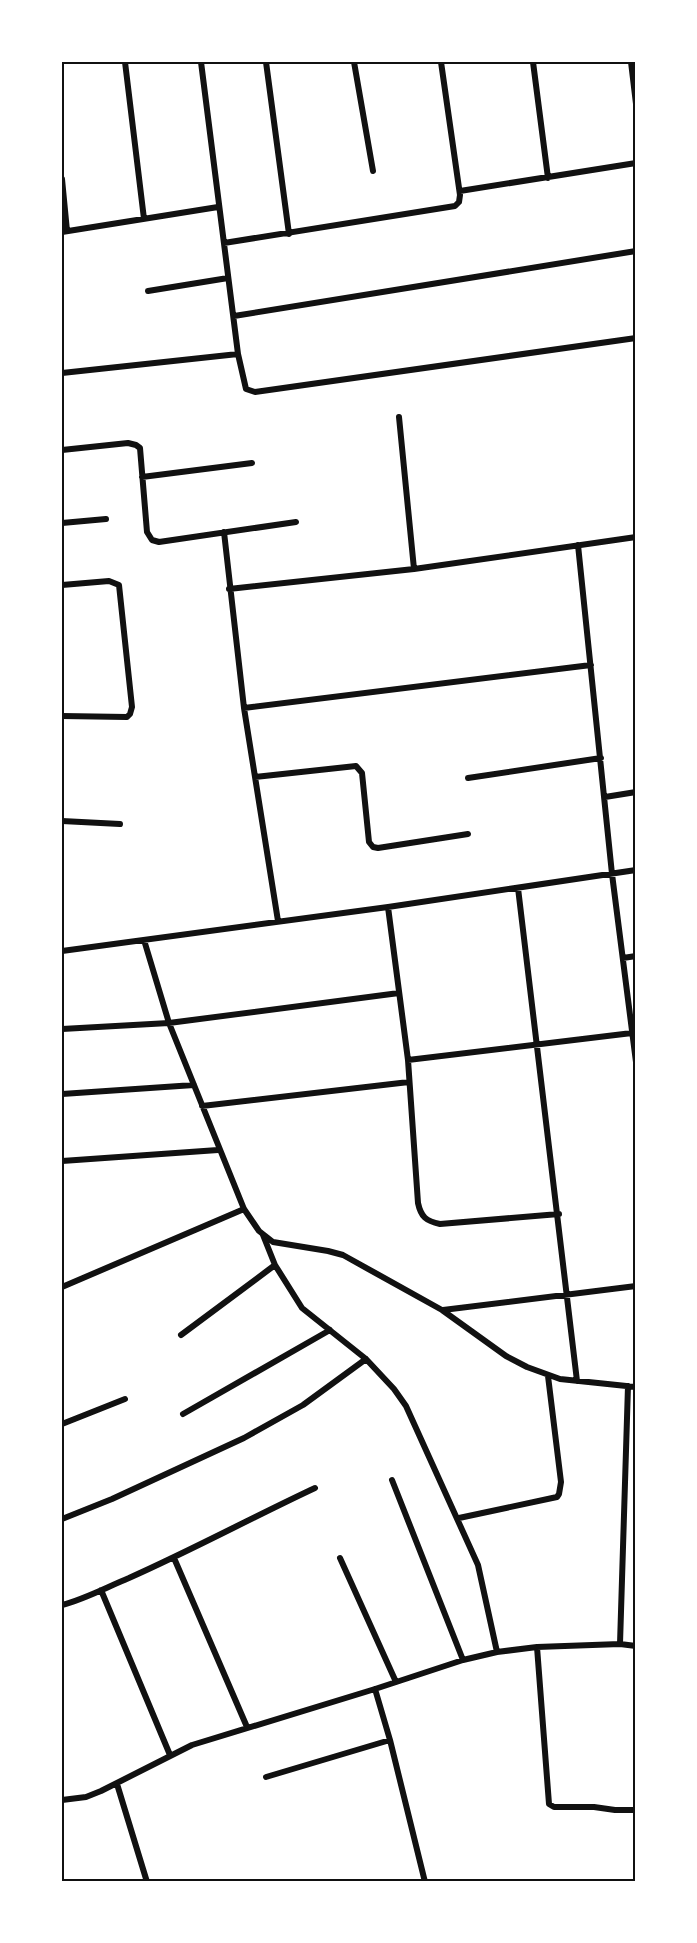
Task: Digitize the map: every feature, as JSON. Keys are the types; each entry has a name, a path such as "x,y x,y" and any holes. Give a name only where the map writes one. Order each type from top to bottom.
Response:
{"street":[{"path":"125,62 144,219"},
{"path":"201,62 238,354 246,389 255,392 636,338"},
{"path":"266,62 289,234"},
{"path":"354,62 373,171"},
{"path":"224,243 455,206 459,202 460,191 441,62"},
{"path":"533,62 548,177"},
{"path":"631,62 636,104"},
{"path":"460,191 636,163"},
{"path":"62,179 64,232 219,207"},
{"path":"234,316 636,251"},
{"path":"148,291 228,278"},
{"path":"62,373 238,354"},
{"path":"399,417 414,569"},
{"path":"62,450 132,443 140,448 147,532 152,540 159,542 296,522"},
{"path":"142,477 252,463"},
{"path":"62,523 106,519"},
{"path":"224,532 244,708 278,921"},
{"path":"230,589 414,569 636,537"},
{"path":"578,545 612,874 636,1062"},
{"path":"62,585 110,581 119,585 132,707 127,717 62,716"},
{"path":"244,708 591,665"},
{"path":"468,778 601,758"},
{"path":"255,777 356,766 362,773 369,842 373,847 468,834"},
{"path":"605,797 636,792"},
{"path":"62,821 120,824"},
{"path":"62,951 388,907 636,870"},
{"path":"518,888 578,1381"},
{"path":"388,907 408,1060 418,1203 421,1215 426,1220 440,1224 559,1214"},
{"path":"144,940 169,1023 243,1209 263,1235 275,1265 302,1308 366,1359 394,1389 406,1406 459,1518 478,1565 497,1652"},
{"path":"623,958 636,956"},
{"path":"62,1029 169,1023 399,993"},
{"path":"408,1060 632,1034"},
{"path":"202,1106 409,1082"},
{"path":"62,1094 194,1085"},
{"path":"62,1161 218,1150"},
{"path":"62,1287 243,1209"},
{"path":"263,1235 273,1242 343,1255 442,1310 506,1356 548,1376 636,1387"},
{"path":"181,1335 275,1265"},
{"path":"442,1310 636,1286"},
{"path":"183,1414 330,1330"},
{"path":"62,1519 97,1506 244,1438 303,1405 366,1359"},
{"path":"459,1518 557,1497 560,1494 561,1482 548,1376"},
{"path":"620,1644 628,1386"},
{"path":"62,1424 125,1399"},
{"path":"392,1480 464,1660"},
{"path":"62,1605 174,1558 315,1488"},
{"path":"174,1558 247,1727"},
{"path":"340,1558 396,1682"},
{"path":"101,1590 170,1755"},
{"path":"62,1800 86,1797 117,1784 192,1745 464,1660 497,1652 537,1647 620,1644 636,1646"},
{"path":"537,1647 549,1804 554,1807 636,1810"},
{"path":"375,1689 390,1740 424,1881"},
{"path":"266,1777 390,1740"},
{"path":"117,1784 147,1881"}]}
